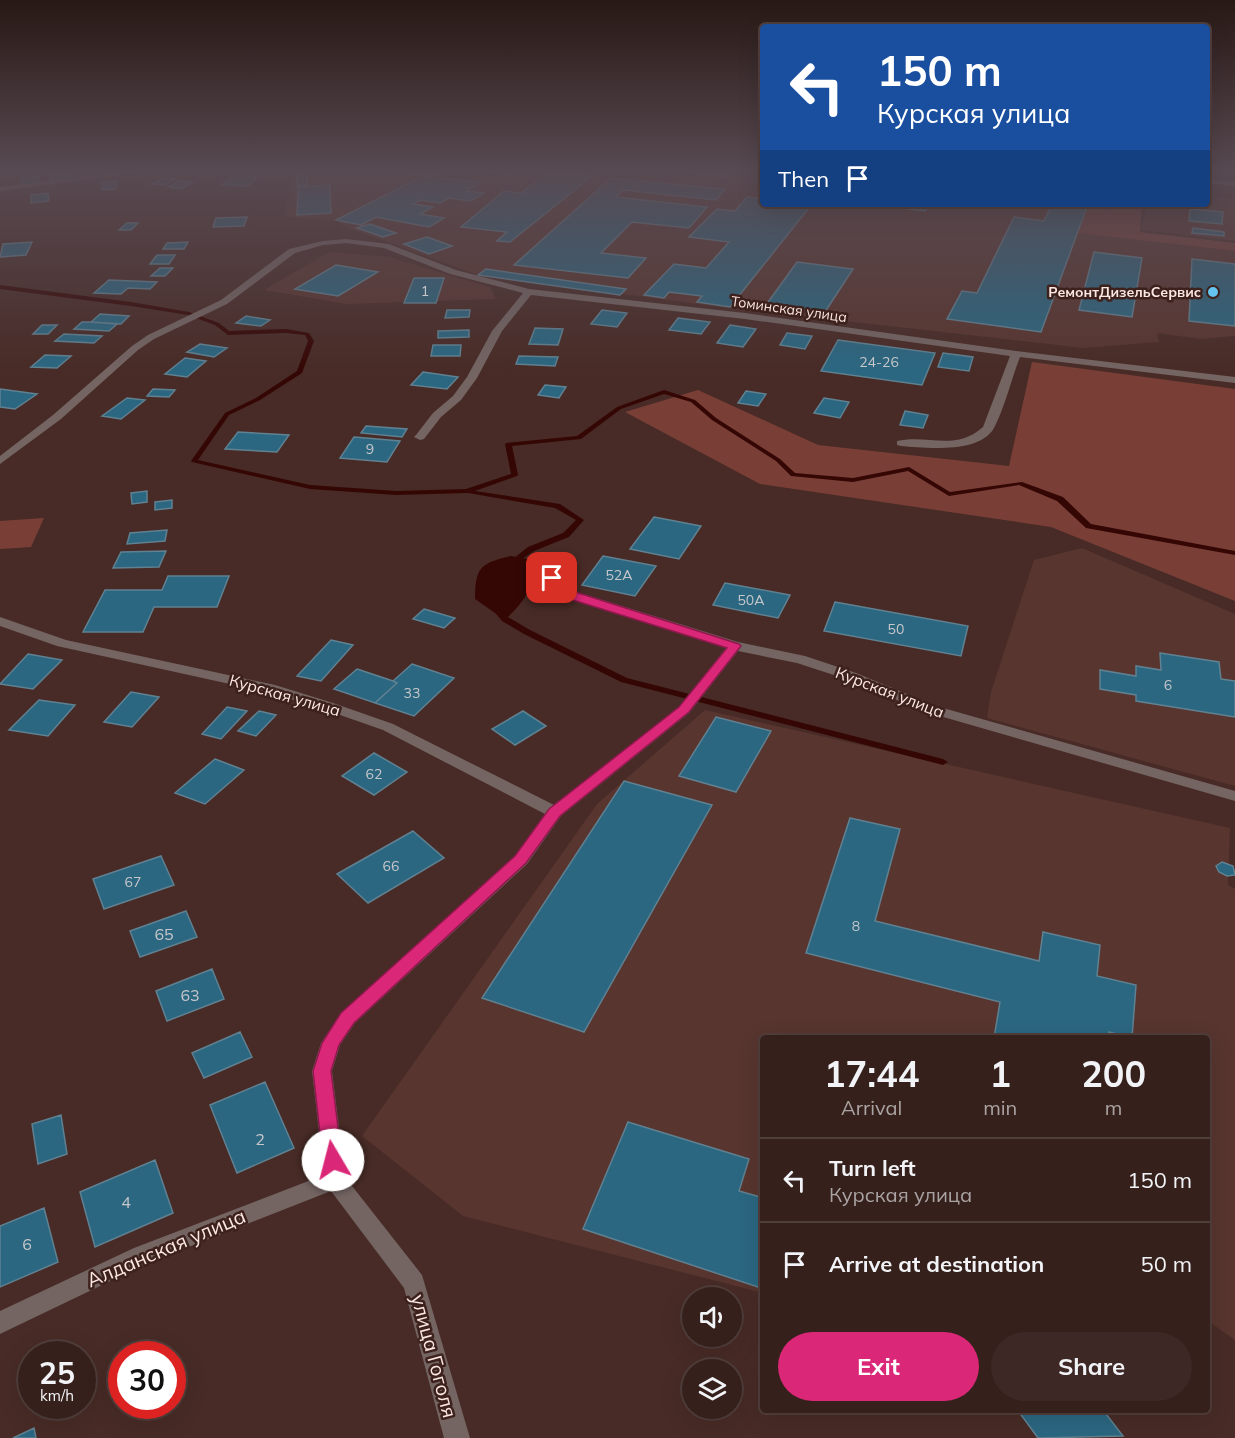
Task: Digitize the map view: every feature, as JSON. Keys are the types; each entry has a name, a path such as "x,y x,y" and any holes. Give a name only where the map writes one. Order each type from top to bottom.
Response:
{"street":[{"name":"Томинская улица","path":"0,461 57,417 135,348 152,337 224,302 292,250 323,243 346,241 386,246 453,272 529,292 745,316 1016,354 1235,380"},
{"path":"420,437 437,415 457,398 472,378 497,331 529,292"},
{"path":"901,443 964,442 981,436 988,429 1016,354"},
{"name":"Курская улица","path":"552,578 554,585 565,593 735,646 800,659 851,676 931,709 1235,796"},
{"name":"Курская улица","path":"0,621 62,643 275,689 328,705 388,727 555,812"},
{"path":"335,1180 322,1071 331,1043 348,1018 521,860 555,812 684,710 735,646"},
{"name":"Алданская улица","path":"0,1323 142,1255 335,1180"},
{"name":"улица Гоголя","path":"335,1180 414,1283 457,1438"}],"shaded area":[{"path":"376,238 1122,238 1235,251 1235,336 1201,339 1157,333 1159,342 1084,348 729,308 478,275"},
{"path":"1122,238 1193,238 1235,243 1235,251"},
{"path":"1210,238 1235,238 1235,241"},
{"path":"329,252 389,257 490,287 496,299 346,304 264,290"},
{"path":"1032,362 1235,389 1235,601 1051,527 760,484 625,412 698,390 818,445 1009,466"},
{"path":"44,518 31,547 0,549 0,521"},
{"path":"1082,548 1235,614 1235,786 987,718 991,692 1034,560"},
{"path":"511,556 538,561 535,578 528,593 505,620 475,599 475,589 481,568 492,561"},
{"path":"705,710 1230,828 1228,885 1235,889 1235,1340 1210,1322 1210,1035 760,1035 760,1292 463,1216 362,1136 597,804"}],"building":[{"path":"430,238 452,246 429,254 404,244"},
{"path":"500,238 515,238 510,242 497,241"},
{"path":"544,238 616,238 601,253 646,258 628,278 514,265"},
{"path":"698,238 785,238 730,307 697,302 702,296 669,292 664,298 644,295 674,264 706,268 729,242"},
{"path":"1004,238 1075,238 1041,332 947,319 962,291 977,293"},
{"path":"32,242 26,255 0,257 3,244"},
{"path":"188,242 184,249 163,249 167,243"},
{"path":"1094,252 1142,258 1132,317 1079,310"},
{"path":"157,255 175,255 169,264 150,264"},
{"name":"РемонтДизельСервис","path":"1192,259 1235,264 1235,326 1189,321"},
{"path":"797,262 853,269 825,312 766,305"},
{"path":"336,265 378,272 338,296 295,289"},
{"path":"160,268 173,268 165,276 151,276"},
{"path":"486,269 626,289 620,295 478,275"},
{"path":"414,278 444,278 436,303 404,303"},
{"path":"109,280 157,282 150,289 128,288 121,294 94,293"},
{"path":"447,310 470,310 469,317 445,318"},
{"path":"602,310 627,313 617,327 591,324"},
{"path":"100,314 129,316 121,324 91,322"},
{"path":"246,316 270,320 261,326 236,323"},
{"path":"678,318 710,322 701,334 669,330"},
{"path":"82,322 117,324 109,331 74,329"},
{"path":"42,325 57,325 48,334 33,334"},
{"path":"730,325 756,329 743,347 717,343"},
{"path":"535,328 563,329 558,345 529,344"},
{"path":"469,330 469,337 438,338 438,331"},
{"path":"787,333 812,336 805,349 780,345"},
{"path":"64,334 102,336 94,343 55,341"},
{"path":"838,340 935,353 922,385 821,371"},
{"path":"200,344 227,348 214,357 187,352"},
{"path":"433,345 461,345 460,356 431,356"},
{"path":"943,353 973,357 969,371 938,367"},
{"path":"45,355 71,356 57,368 31,367"},
{"path":"519,356 558,357 555,366 516,364"},
{"path":"185,358 206,361 187,377 165,374"},
{"path":"423,372 458,377 447,389 411,385"},
{"path":"545,385 566,387 559,398 538,395"},
{"path":"0,389 37,394 15,409 0,407"},
{"path":"153,389 175,390 169,397 147,396"},
{"path":"746,391 766,394 758,406 738,403"},
{"path":"127,398 145,400 121,419 102,416"},
{"path":"824,398 849,402 840,418 814,413"},
{"path":"905,411 928,415 923,428 900,425"},
{"path":"366,426 407,429 402,437 361,433"},
{"path":"238,432 289,435 277,452 225,449"},
{"path":"354,437 400,441 387,462 340,458"},
{"path":"147,491 147,502 132,504 131,493"},
{"path":"172,500 172,508 155,510 155,502"},
{"path":"654,517 701,526 679,559 630,549"},
{"path":"167,530 165,541 127,544 130,533"},
{"path":"166,551 159,567 113,568 121,552"},
{"path":"603,556 656,566 635,596 582,585"},
{"path":"168,576 229,576 217,607 154,607 143,632 83,632 105,590 162,590"},
{"path":"725,583 790,595 778,618 713,605"},
{"path":"835,602 968,626 961,656 824,631"},
{"path":"424,609 455,618 444,628 413,619"},
{"path":"331,640 353,645 321,681 297,676"},
{"path":"1160,653 1219,662 1221,679 1235,681 1235,717 1136,701 1136,695 1100,689 1100,670 1136,676 1136,666 1161,670"},
{"path":"28,654 62,660 33,689 0,684"},
{"path":"412,664 454,678 414,716 375,703 397,683 393,681"},
{"path":"357,669 397,683 375,703 334,689"},
{"path":"131,692 159,697 132,727 104,722"},
{"path":"39,700 75,705 48,736 9,730"},
{"path":"227,707 247,711 221,739 202,734"},
{"path":"259,711 276,715 256,736 238,731"},
{"path":"523,711 546,726 515,745 492,729"},
{"path":"716,717 771,731 736,792 679,776"},
{"path":"374,753 407,772 374,795 342,776"},
{"path":"215,759 244,770 205,804 175,793"},
{"path":"624,781 712,805 584,1032 482,998"},
{"path":"850,818 900,829 875,921 1039,961 1043,932 1100,945 1097,976 1136,985 1132,1035 1109,1032 1109,1035 994,1035 1000,1002 806,953"},
{"path":"413,831 444,858 368,903 337,874"},
{"path":"161,856 174,885 104,909 93,879"},
{"path":"1222,862 1233,866 1235,875 1227,876 1219,872 1216,866"},
{"path":"186,911 197,937 140,957 130,931"},
{"path":"212,969 224,999 167,1021 156,991"},
{"path":"240,1032 252,1057 204,1078 192,1053"},
{"path":"265,1082 294,1148 237,1173 210,1105"},
{"path":"61,1115 67,1154 38,1164 32,1124"},
{"path":"628,1122 749,1159 739,1191 760,1197 760,1288 583,1229"},
{"path":"155,1160 173,1213 95,1247 80,1192"},
{"path":"44,1208 58,1262 0,1287 0,1226"},
{"path":"1020,1413 1105,1413 1123,1436 1038,1438"},
{"path":"34,1428 36,1438 13,1438"}],"waterway":[{"path":"0,287 189,314 217,324 228,333 286,331 307,334 311,341 300,372 258,399 227,414 194,461 310,487 396,493 467,491 515,475 508,444 579,438 619,408 664,392 693,401 714,419 778,460 793,475 853,480 909,469 949,494 1020,483 1060,499 1089,526 1235,553"},
{"path":"471,492 557,506 580,520 566,535 531,549 512,564"},
{"path":"497,610 505,619 527,632 624,680 943,762"}],"place":[{"name":"РемонтДизельСервис","path":"1213,292"}],"route":[{"path":"333,1160 322,1071 331,1043 348,1018 521,860 555,812 684,710 735,646 641,619 565,593 554,585 552,578"}]}
